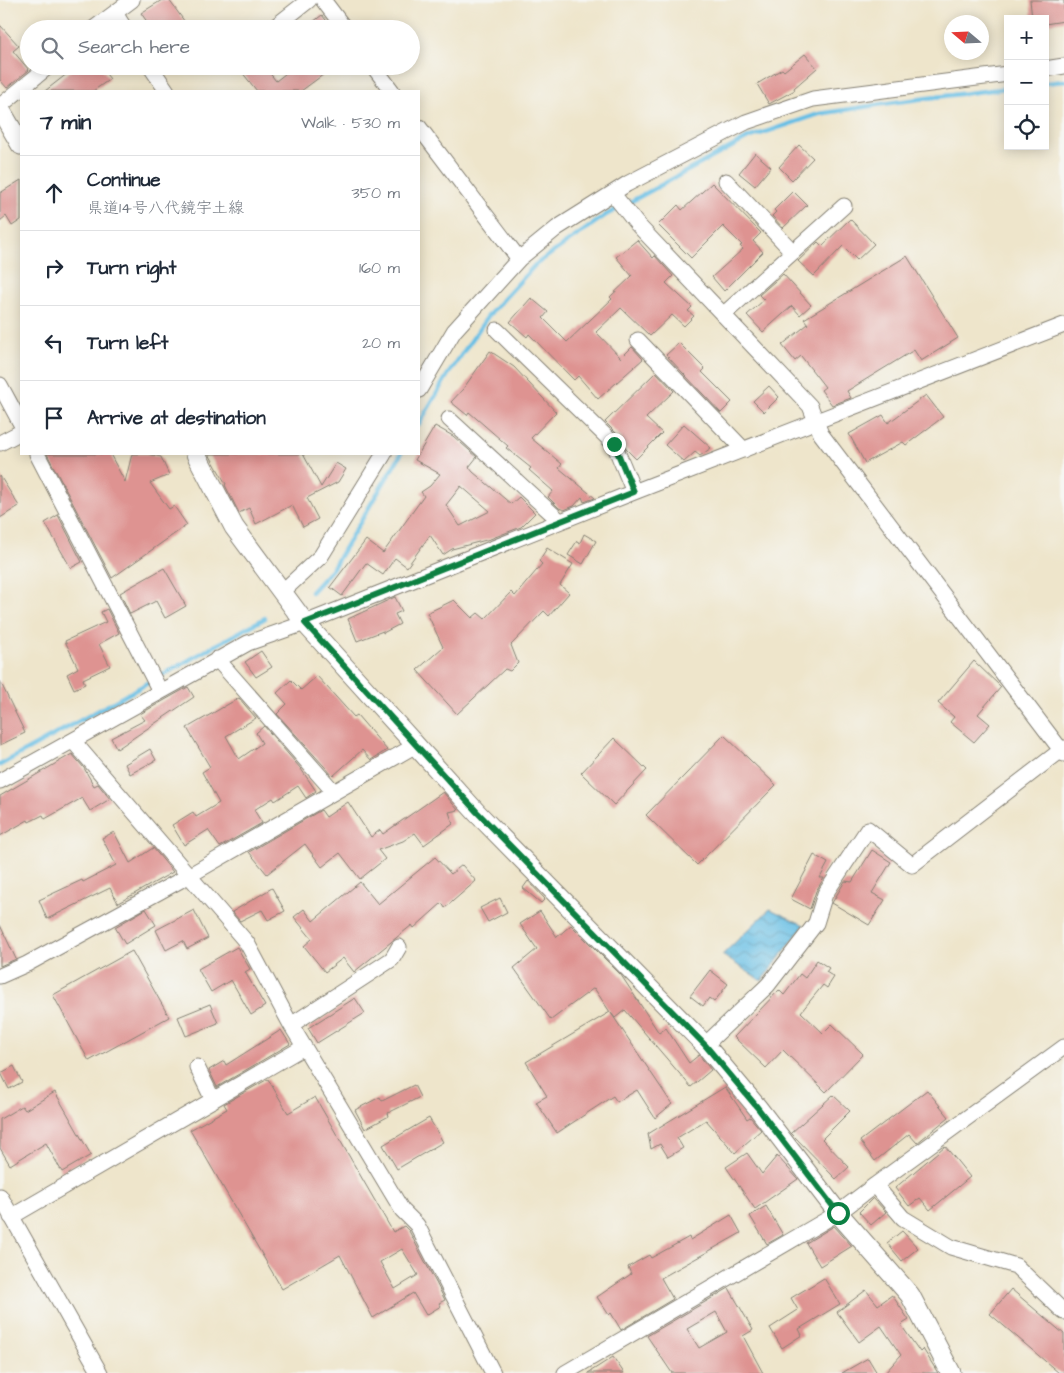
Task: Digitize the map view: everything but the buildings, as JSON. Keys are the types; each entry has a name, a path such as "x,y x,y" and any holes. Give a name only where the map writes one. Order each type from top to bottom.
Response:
{"main road":[{"path":"0,108 20,143"},
{"path":"197,455 234,527 305,623 543,881 705,1045 757,1107 838,1213 910,1295 951,1373"}],"street":[{"path":"105,20 132,0"},
{"path":"283,20 309,0"},
{"path":"323,0 338,20"},
{"path":"115,13 119,20"},
{"path":"1049,68 1064,66"},
{"path":"21,90 38,75"},
{"path":"156,75 166,90"},
{"path":"380,75 391,90"},
{"path":"420,388 454,331 519,259 557,228 617,199 627,184 746,122 813,99 1004,75"},
{"path":"0,108 20,91"},
{"path":"420,128 519,259"},
{"path":"726,180 793,252"},
{"path":"617,199 634,220 810,406 821,434 1063,751 912,865 868,829 825,894 816,923 768,985 705,1045"},
{"path":"723,314 844,206"},
{"path":"0,781 159,689 248,642 305,623 817,420 1064,325"},
{"path":"497,330 614,444 634,492"},
{"path":"638,340 744,450"},
{"path":"0,384 20,422"},
{"path":"449,419 560,521"},
{"path":"0,443 20,433"},
{"path":"38,455 159,689"},
{"path":"282,592 321,556 383,455"},
{"path":"217,659 334,792"},
{"path":"72,741 247,943 291,1025 402,1210 417,1225 493,1373"},
{"path":"0,976 27,964 190,875 416,745"},
{"path":"291,1025 392,959 399,948"},
{"path":"11,1216 304,1047"},
{"path":"565,1373 838,1213 1064,1047"},
{"path":"196,1067 213,1100"},
{"path":"875,1185 902,1218 951,1247 1016,1266 1064,1312"},
{"path":"0,1196 100,1373"}],"water":[{"path":"770,909 804,925 762,981 722,955"}],"waterway":[{"path":"1049,83 1064,81"},
{"path":"420,422 447,376 488,316 535,265 606,215 748,138 819,114 1004,88"},
{"path":"311,592 332,569 400,455"},
{"path":"0,765 265,618"}],"route":[{"path":"614,444 634,492 305,623 477,812 705,1045 757,1107 838,1213"}]}
